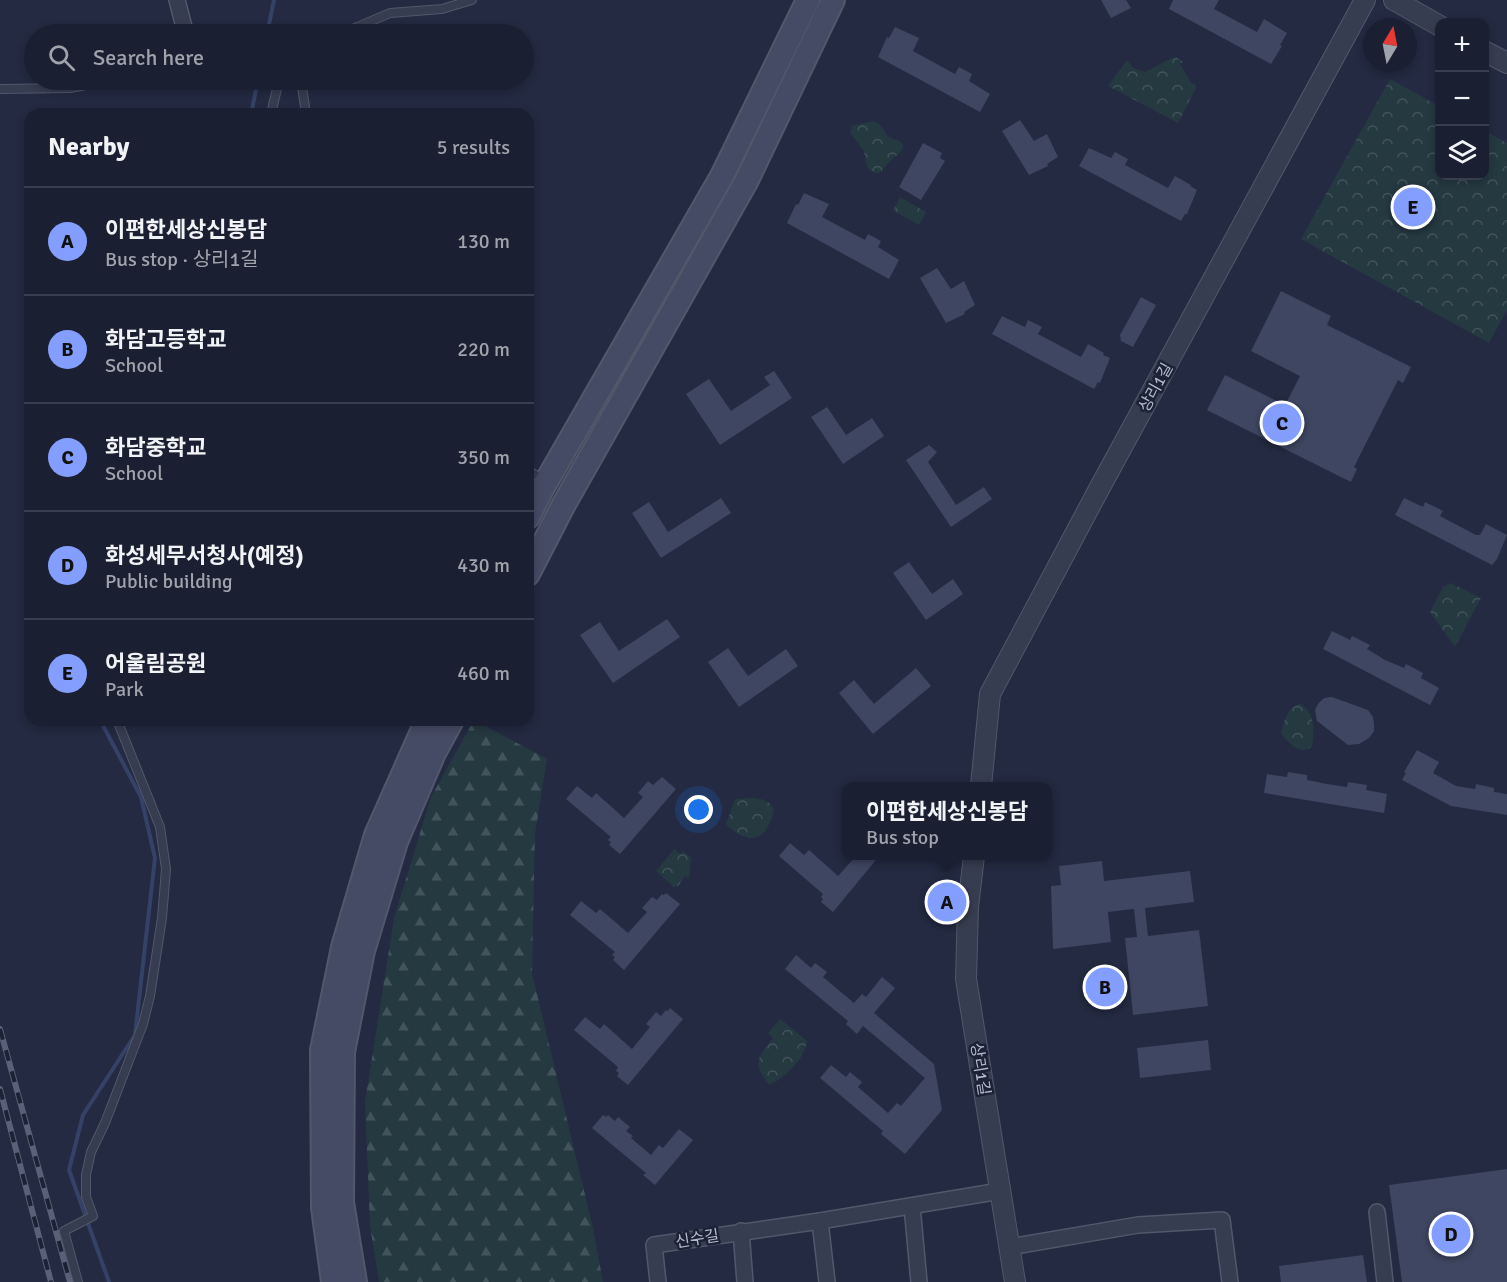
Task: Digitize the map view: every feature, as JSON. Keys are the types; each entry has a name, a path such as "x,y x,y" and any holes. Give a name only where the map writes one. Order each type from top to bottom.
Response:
{"main road":[{"path":"537,476 722,176 808,0"},
{"path":"534,562 563,506 747,180 833,0"},
{"path":"333,1282 323,1208 322,1050 343,947 376,835 424,726"},
{"path":"355,1282 342,1202 343,1052 363,951 396,842 434,753 449,726"}],"street":[{"path":"177,0 183,24"},
{"name":"상리1길","path":"981,782 990,694 1365,0"},
{"path":"1394,0 1435,23"},
{"path":"1489,53 1507,63"},
{"name":"상리1길","path":"973,860 968,907 966,980 1015,1282"},
{"name":"신수길","path":"658,1282 654,1245 820,1221 1000,1191"},
{"path":"912,1206 919,1282"},
{"path":"1377,1212 1385,1282"},
{"path":"1009,1247 1138,1225 1222,1220 1230,1282"},
{"path":"820,1221 827,1282"},
{"name":"신수길","path":"741,1232 745,1282"}],"lane":[{"path":"364,24 390,13 442,9 472,0"},
{"path":"0,89 24,89"},
{"path":"272,108 277,90"},
{"path":"302,90 305,108"},
{"path":"78,1282 64,1231 93,1216 86,1197 86,1175 91,1152 105,1123 143,1024 150,996 162,918 166,869 160,827 119,726"}],"green space":[{"path":"1176,57 1183,62 1180,64 1192,84 1195,83 1196,88 1178,123 1108,86 1127,60 1133,68 1145,72"},
{"path":"1390,79 1435,104 1435,180 1489,180 1489,133 1507,143 1507,310 1489,343 1301,239"},
{"path":"873,121 879,124 888,136 900,141 903,146 900,153 877,173 867,167 864,151 850,133 852,126"},
{"path":"900,197 926,212 919,225 893,211"},
{"path":"1451,583 1481,598 1455,647 1430,612 1443,587"},
{"path":"1300,704 1309,712 1314,735 1312,746 1304,750 1295,747 1281,733 1289,711"},
{"path":"471,726 485,726 547,759 535,834 532,973 593,1228 603,1282 379,1282 370,1226 365,1102 394,918 431,797"},
{"path":"748,798 767,801 774,810 762,834 749,838 742,836 726,824 735,799"},
{"path":"674,849 680,854 683,851 691,858 689,878 685,876 678,886 674,887 656,871"},
{"path":"780,1019 807,1041 793,1067 769,1085 760,1071 759,1061 773,1038 768,1033"}],"building":[{"path":"1101,0 1126,0 1131,8 1111,18"},
{"path":"1173,0 1219,0 1214,9 1257,32 1264,19 1287,33 1271,64 1169,9"},
{"path":"895,27 919,38 913,51 955,74 959,67 972,74 969,81 990,94 980,112 878,57 887,37 889,38"},
{"path":"1020,120 1034,141 1047,134 1058,157 1047,164 1048,166 1029,175 1002,131"},
{"path":"923,143 942,153 940,158 945,161 921,200 899,187"},
{"path":"1089,148 1111,158 1115,152 1128,159 1125,165 1168,188 1175,176 1191,185 1197,190 1187,214 1181,221 1079,166"},
{"path":"804,193 829,204 822,217 865,240 868,234 881,241 878,247 899,260 889,279 787,223"},
{"path":"937,268 951,289 964,281 975,305 964,312 965,314 946,323 920,278"},
{"path":"1281,291 1331,316 1327,325 1411,367 1403,383 1398,380 1354,467 1357,469 1351,482 1207,410 1225,375 1285,405 1300,376 1251,351"},
{"path":"1141,297 1156,305 1133,347 1121,341 1120,335"},
{"path":"1002,316 1025,327 1028,320 1042,327 1038,334 1081,357 1088,344 1104,353 1103,355 1110,358 1100,383 1098,382 1094,389 992,334"},
{"path":"774,371 792,398 720,445 686,394 709,379 731,411 770,385 764,377"},
{"path":"827,407 846,435 872,418 884,436 843,464 811,417"},
{"path":"929,445 937,452 928,462 956,505 984,487 992,499 951,527 906,460"},
{"path":"721,498 731,513 661,558 632,513 649,502 668,532"},
{"path":"1404,498 1423,507 1425,502 1443,511 1440,516 1476,535 1480,535 1486,524 1507,535 1497,559 1492,565 1395,515"},
{"path":"909,562 932,594 953,579 963,594 926,620 893,573"},
{"path":"667,619 680,637 613,683 580,635 600,622 619,651"},
{"path":"1332,631 1350,640 1352,636 1370,645 1367,649 1385,660 1404,668 1406,664 1423,673 1421,678 1439,688 1430,705 1323,649"},
{"path":"728,648 748,676 786,649 798,666 739,707 708,662"},
{"path":"916,668 931,686 873,734 839,693 854,680 874,704"},
{"path":"1332,697 1368,710 1373,717 1374,724 1374,731 1369,738 1359,744 1348,745 1317,721 1315,710 1318,704 1324,698"},
{"path":"1417,750 1439,762 1433,773 1456,786 1475,789 1476,784 1494,788 1494,792 1507,794 1507,815 1451,806 1402,780"},
{"path":"1288,772 1307,775 1307,780 1327,784 1347,787 1348,782 1367,785 1366,790 1387,794 1384,813 1264,793 1267,774 1287,777"},
{"path":"662,777 676,789 620,854 609,845 611,842 608,840 611,837 566,799 577,786 592,798 596,793 624,818 643,797 638,793 648,781 653,785"},
{"path":"790,843 804,855 809,850 838,876 852,860 876,860 833,912 821,902 823,894 779,856"},
{"path":"1102,861 1104,881 1190,871 1194,902 1145,908 1148,936 1199,930 1208,1006 1133,1015 1125,938 1137,937 1134,909 1108,912 1111,942 1053,949 1051,886 1061,885 1059,866"},
{"path":"666,893 680,904 624,970 613,960 615,957 612,955 615,952 570,915 581,901 596,913 600,909 628,933 647,912 642,908 652,897 657,900"},
{"path":"796,955 811,968 815,963 827,972 823,977 854,1003 862,994 866,997 882,977 895,988 874,1013 934,1064 942,1110 905,1154 881,1134 883,1131 820,1078 831,1065 846,1077 850,1072 862,1082 858,1087 888,1113 897,1103 901,1106 925,1078 863,1026 857,1034 846,1024 848,1021 785,969"},
{"path":"670,1008 683,1019 628,1085 617,1076 618,1067 574,1030 585,1017 600,1029 604,1024 632,1049 650,1027 646,1024 656,1012 661,1016"},
{"path":"1208,1040 1211,1070 1140,1078 1137,1048"},
{"path":"603,1115 606,1117 608,1115 615,1121 618,1117 630,1127 626,1131 633,1136 631,1138 651,1155 659,1145 663,1148 679,1129 693,1140 655,1185 643,1175 646,1173 592,1128"},
{"path":"1507,1169 1507,1282 1402,1282 1389,1185"},
{"path":"1363,1255 1367,1282 1281,1282 1279,1266"}],"waterway":[{"path":"269,24 274,0"},
{"path":"252,108 256,90"},
{"path":"103,726 141,797 155,858 135,1035 83,1115 69,1170 109,1282"}],"railway":[{"path":"0,1029 70,1282"},
{"path":"0,1089 51,1282"}],"place":[{"name":"어울림공원","path":"1413,207"},
{"name":"화담중학교","path":"1282,423"},
{"name":"이편한세상신봉담","path":"947,902"},
{"name":"화담고등학교","path":"1105,987"},
{"name":"화성세무서청사(예정)","path":"1451,1234"}]}
